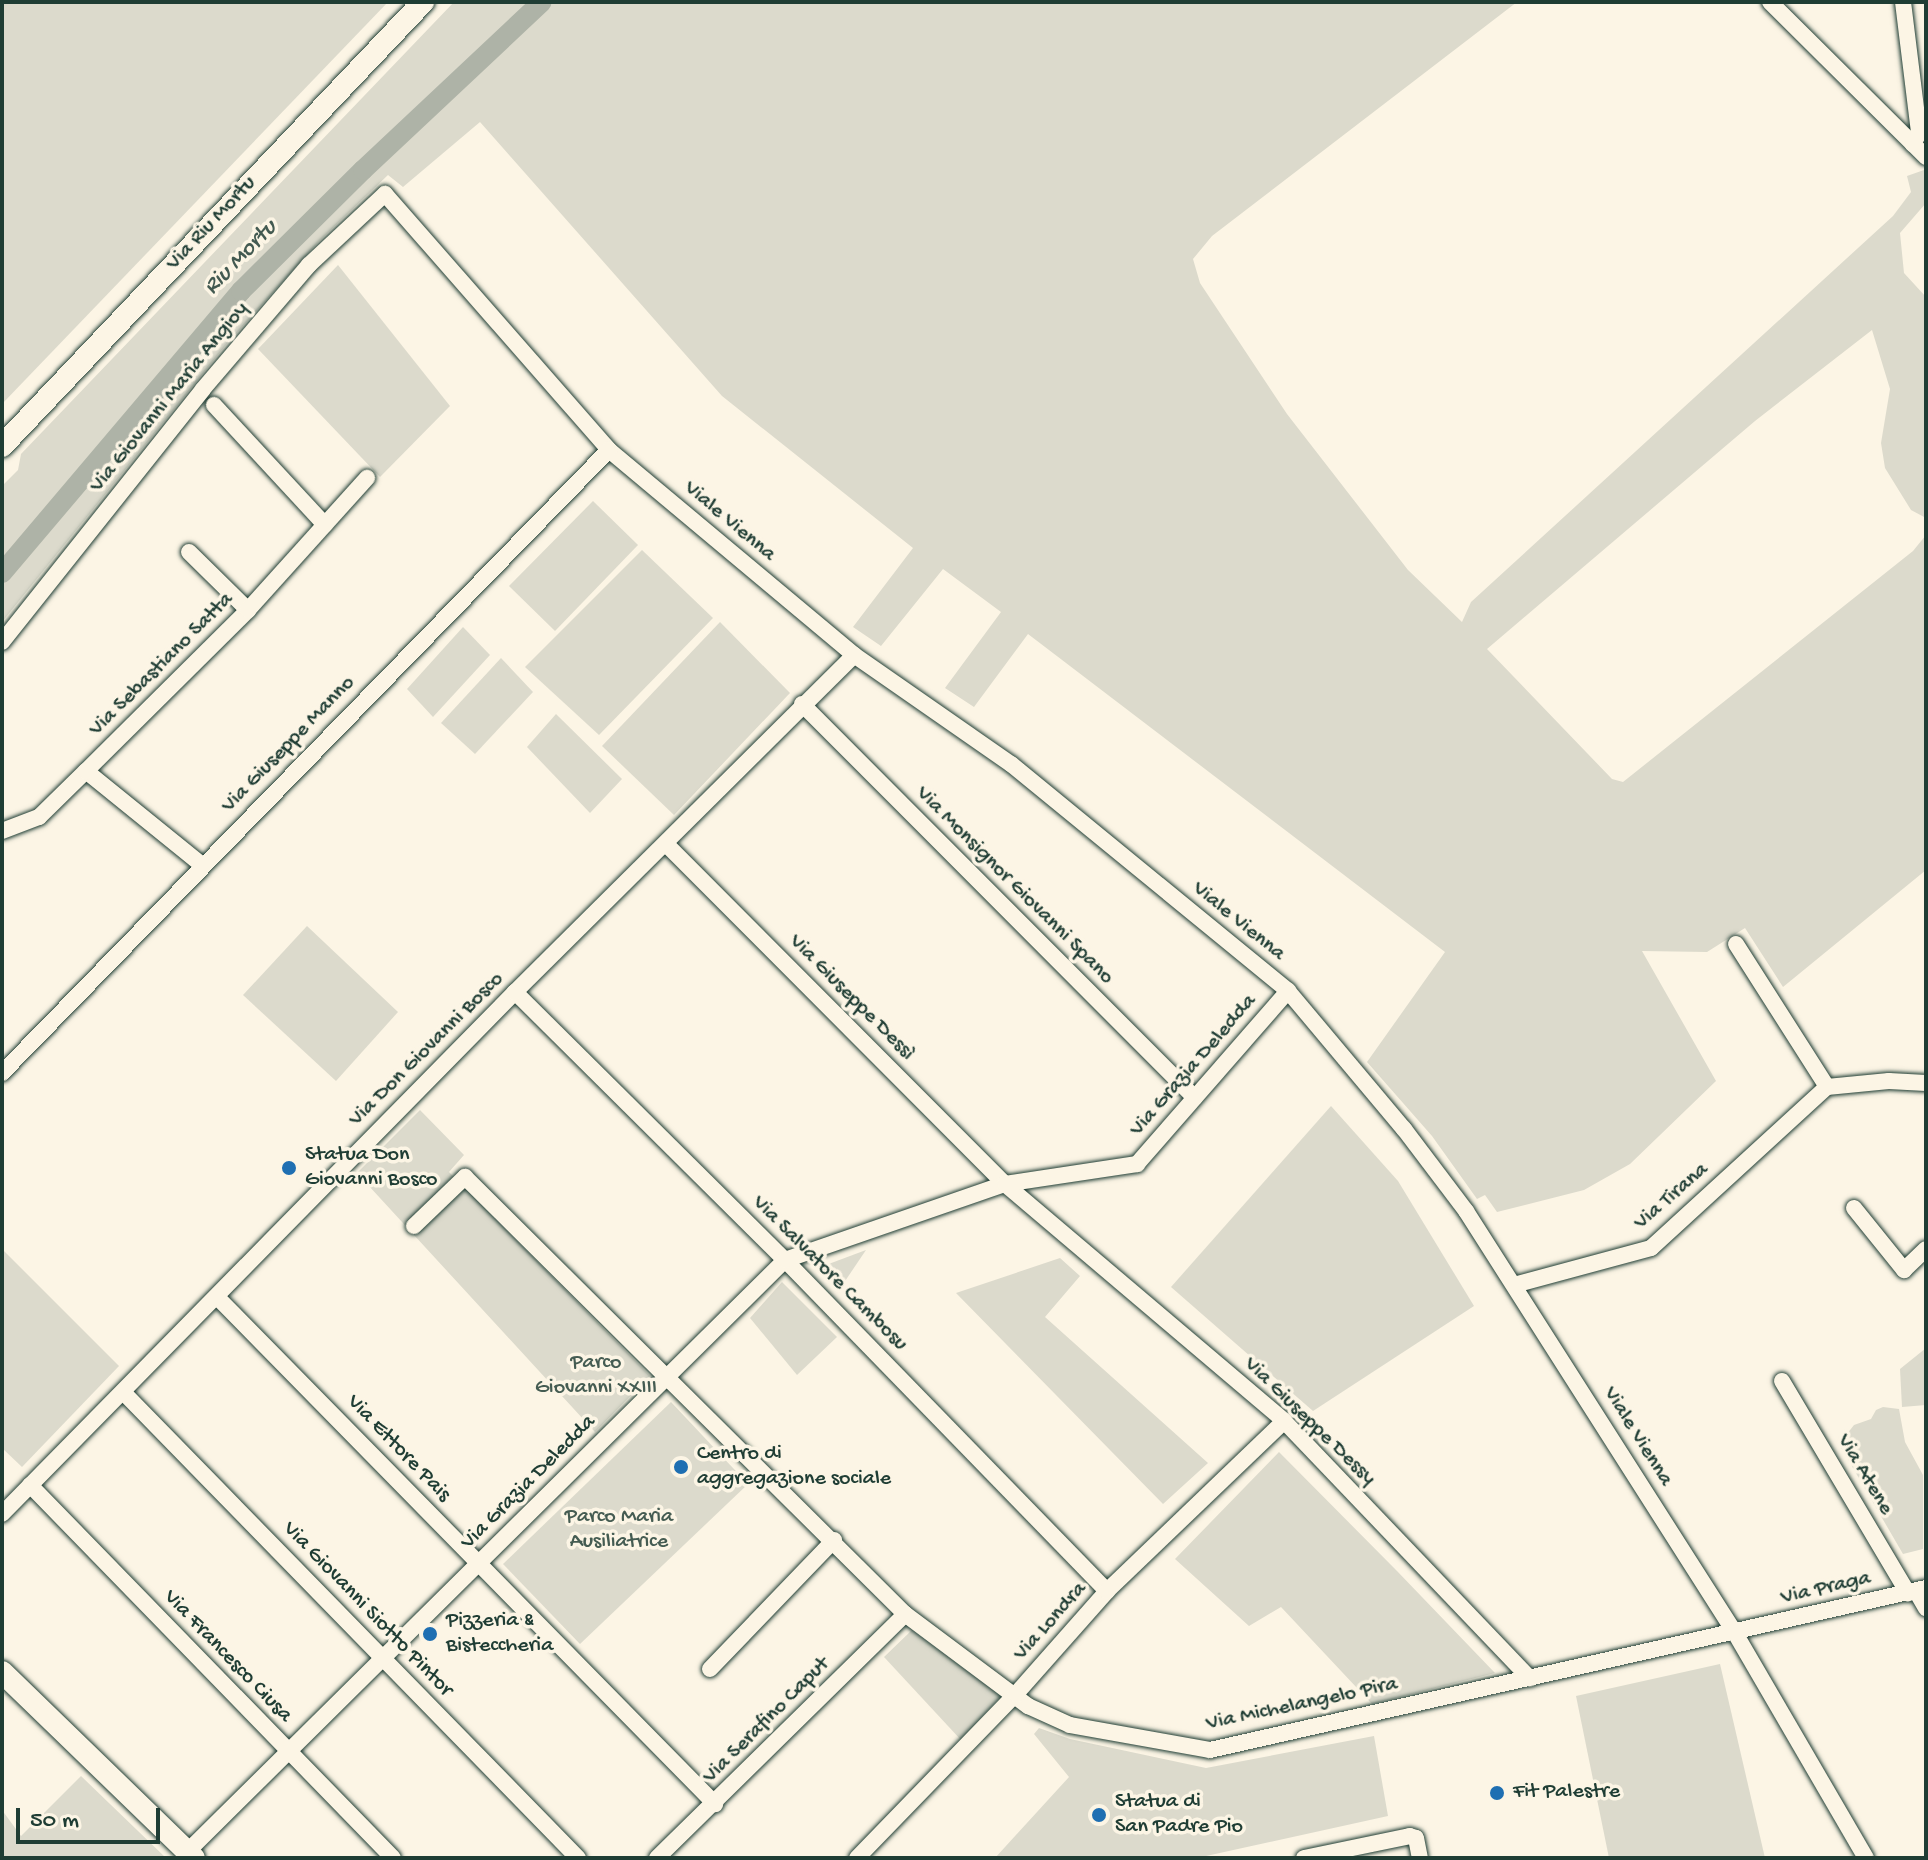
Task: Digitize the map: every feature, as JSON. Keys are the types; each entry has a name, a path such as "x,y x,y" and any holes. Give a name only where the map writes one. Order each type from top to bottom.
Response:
{"main road":[{"name":"Via Riu Mortu","path":"2,446 423,2"},
{"path":"2,1672 190,1855"}],"street":[{"path":"1770,2 1926,157"},
{"path":"1903,2 1919,133 1913,144"},
{"name":"Viale Vienna","path":"385,194 609,450 854,655 1011,764 1288,991 1404,1129 1466,1211 1735,1633 1866,1858"},
{"name":"Via Giovanni Maria Angioy","path":"2,642 203,389 309,265 385,194"},
{"path":"214,405 325,525"},
{"name":"Via Giuseppe Manno","path":"2,1073 609,450"},
{"name":"Via Sebastiano Satta","path":"202,865 86,771 248,610 367,478"},
{"path":"189,552 248,610"},
{"name":"Via Don Giovanni Bosco","path":"2,1514 515,992 854,655"},
{"name":"Via Monsignor Giovanni Spano","path":"802,704 1195,1098"},
{"path":"2,831 39,817 86,771"},
{"name":"Via Giuseppe Dessì","path":"666,844 1005,1184"},
{"path":"1736,944 1827,1087 1889,1081 1926,1083"},
{"name":"Via Grazia Deledda","path":"190,1855 288,1753 785,1260 1005,1184 1137,1164 1288,991"},
{"name":"Via Salvatore Cambosu","path":"515,992 785,1260 1107,1591"},
{"name":"Via Tirana","path":"1514,1285 1651,1248 1827,1087"},
{"name":"Via Michelangelo Pira","path":"414,1226 465,1177 834,1540 905,1614 1016,1694 1028,1706 1070,1725 1210,1750 1735,1633"},
{"name":"Via Giuseppe Dessy","path":"1005,1184 1284,1421 1530,1678"},
{"path":"1854,1208 1904,1270 1926,1249"},
{"name":"Via Ettore Pais","path":"217,1297 715,1804"},
{"name":"Via Atene","path":"1782,1381 1926,1608"},
{"name":"Via Giovanni Siotto Pintor","path":"124,1393 578,1858"},
{"name":"Via Londra","path":"857,1858 1016,1694 1107,1591 1284,1421"},
{"name":"Via Francesco Ciusa","path":"30,1485 393,1858"},
{"path":"710,1669 834,1540"},
{"name":"Via Praga","path":"1735,1633 1917,1590"},
{"name":"Via Serafino Caput","path":"657,1858 905,1614"},
{"path":"1304,1858 1410,1836 1416,1838 1420,1858"}],"green space":[{"path":"2,2 388,2 2,404"},
{"path":"454,2 1517,2 1212,236 1193,259 1200,283 1287,414 1408,570 1462,622 1471,602 1893,216 1911,192 1907,176 1924,170 1926,203 1900,233 1904,273 1926,297 1926,518 1911,510 1885,468 1881,443 1890,389 1872,330 1755,421 1487,649 1612,779 1623,782 1913,551 1926,535 1926,870 1783,987 1745,928 1707,952 1642,951 1716,1081 1630,1164 1584,1190 1497,1212 1485,1195 1477,1199 1432,1136 1367,1062 1445,952 1028,634 974,707 945,688 1001,612 943,569 881,646 853,627 913,548 722,396 480,122 403,187 388,175 319,241 225,346 2,622 2,486 18,470 21,454"},
{"path":"338,265 450,406 380,477 258,349"},
{"path":"593,501 638,545 555,631 509,586"},
{"path":"642,550 713,618 599,735 525,667"},
{"path":"720,622 790,693 674,815 602,746"},
{"path":"463,627 490,655 433,717 407,689"},
{"path":"501,658 533,692 475,754 441,723"},
{"path":"556,714 622,779 590,813 527,747"},
{"path":"307,926 398,1012 336,1081 243,995"},
{"path":"1331,1106 1398,1181 1474,1306 1313,1411 1171,1287"},
{"name":"Parco Giovanni XXIII","path":"420,1110 464,1155 449,1172 650,1376 595,1432 357,1173"},
{"path":"2,1249 119,1366 22,1467 2,1448"},
{"path":"866,1250 839,1290 818,1268"},
{"path":"1060,1258 1080,1276 1045,1317 1208,1463 1163,1504 956,1293"},
{"path":"782,1282 837,1337 797,1375 750,1318"},
{"path":"1926,1348 1926,1405 1902,1407 1900,1369"},
{"name":"Parco Maria Ausiliatrice","path":"671,1402 748,1484 580,1644 503,1564"},
{"path":"1883,1407 1899,1409 1905,1442 1923,1475 1923,1549 1903,1554 1839,1444 1854,1425 1871,1419 1876,1410"},
{"path":"1279,1452 1495,1673 1372,1704 1281,1607 1249,1626 1175,1559"},
{"path":"912,1630 1001,1696 961,1740 884,1657"},
{"path":"1720,1664 1765,1858 1609,1858 1576,1696"},
{"path":"1039,1728 1070,1739 1206,1768 1374,1736 1388,1816 1197,1858 995,1858 1069,1777 1034,1734"},
{"path":"81,1776 166,1858 2,1858 2,1810 21,1836"}],"waterway":[{"name":"Riu Mortu","path":"2,573 241,291 363,170 542,2"}],"place":[{"name":"Statua Don Giovanni Bosco","path":"289,1168"},
{"name":"Centro di aggregazione sociale","path":"681,1467"},
{"name":"Pizzeria & Bisteccheria","path":"430,1634"},
{"name":"Fit Palestre","path":"1497,1793"},
{"name":"Statua di San Padre Pio","path":"1099,1815"}]}
